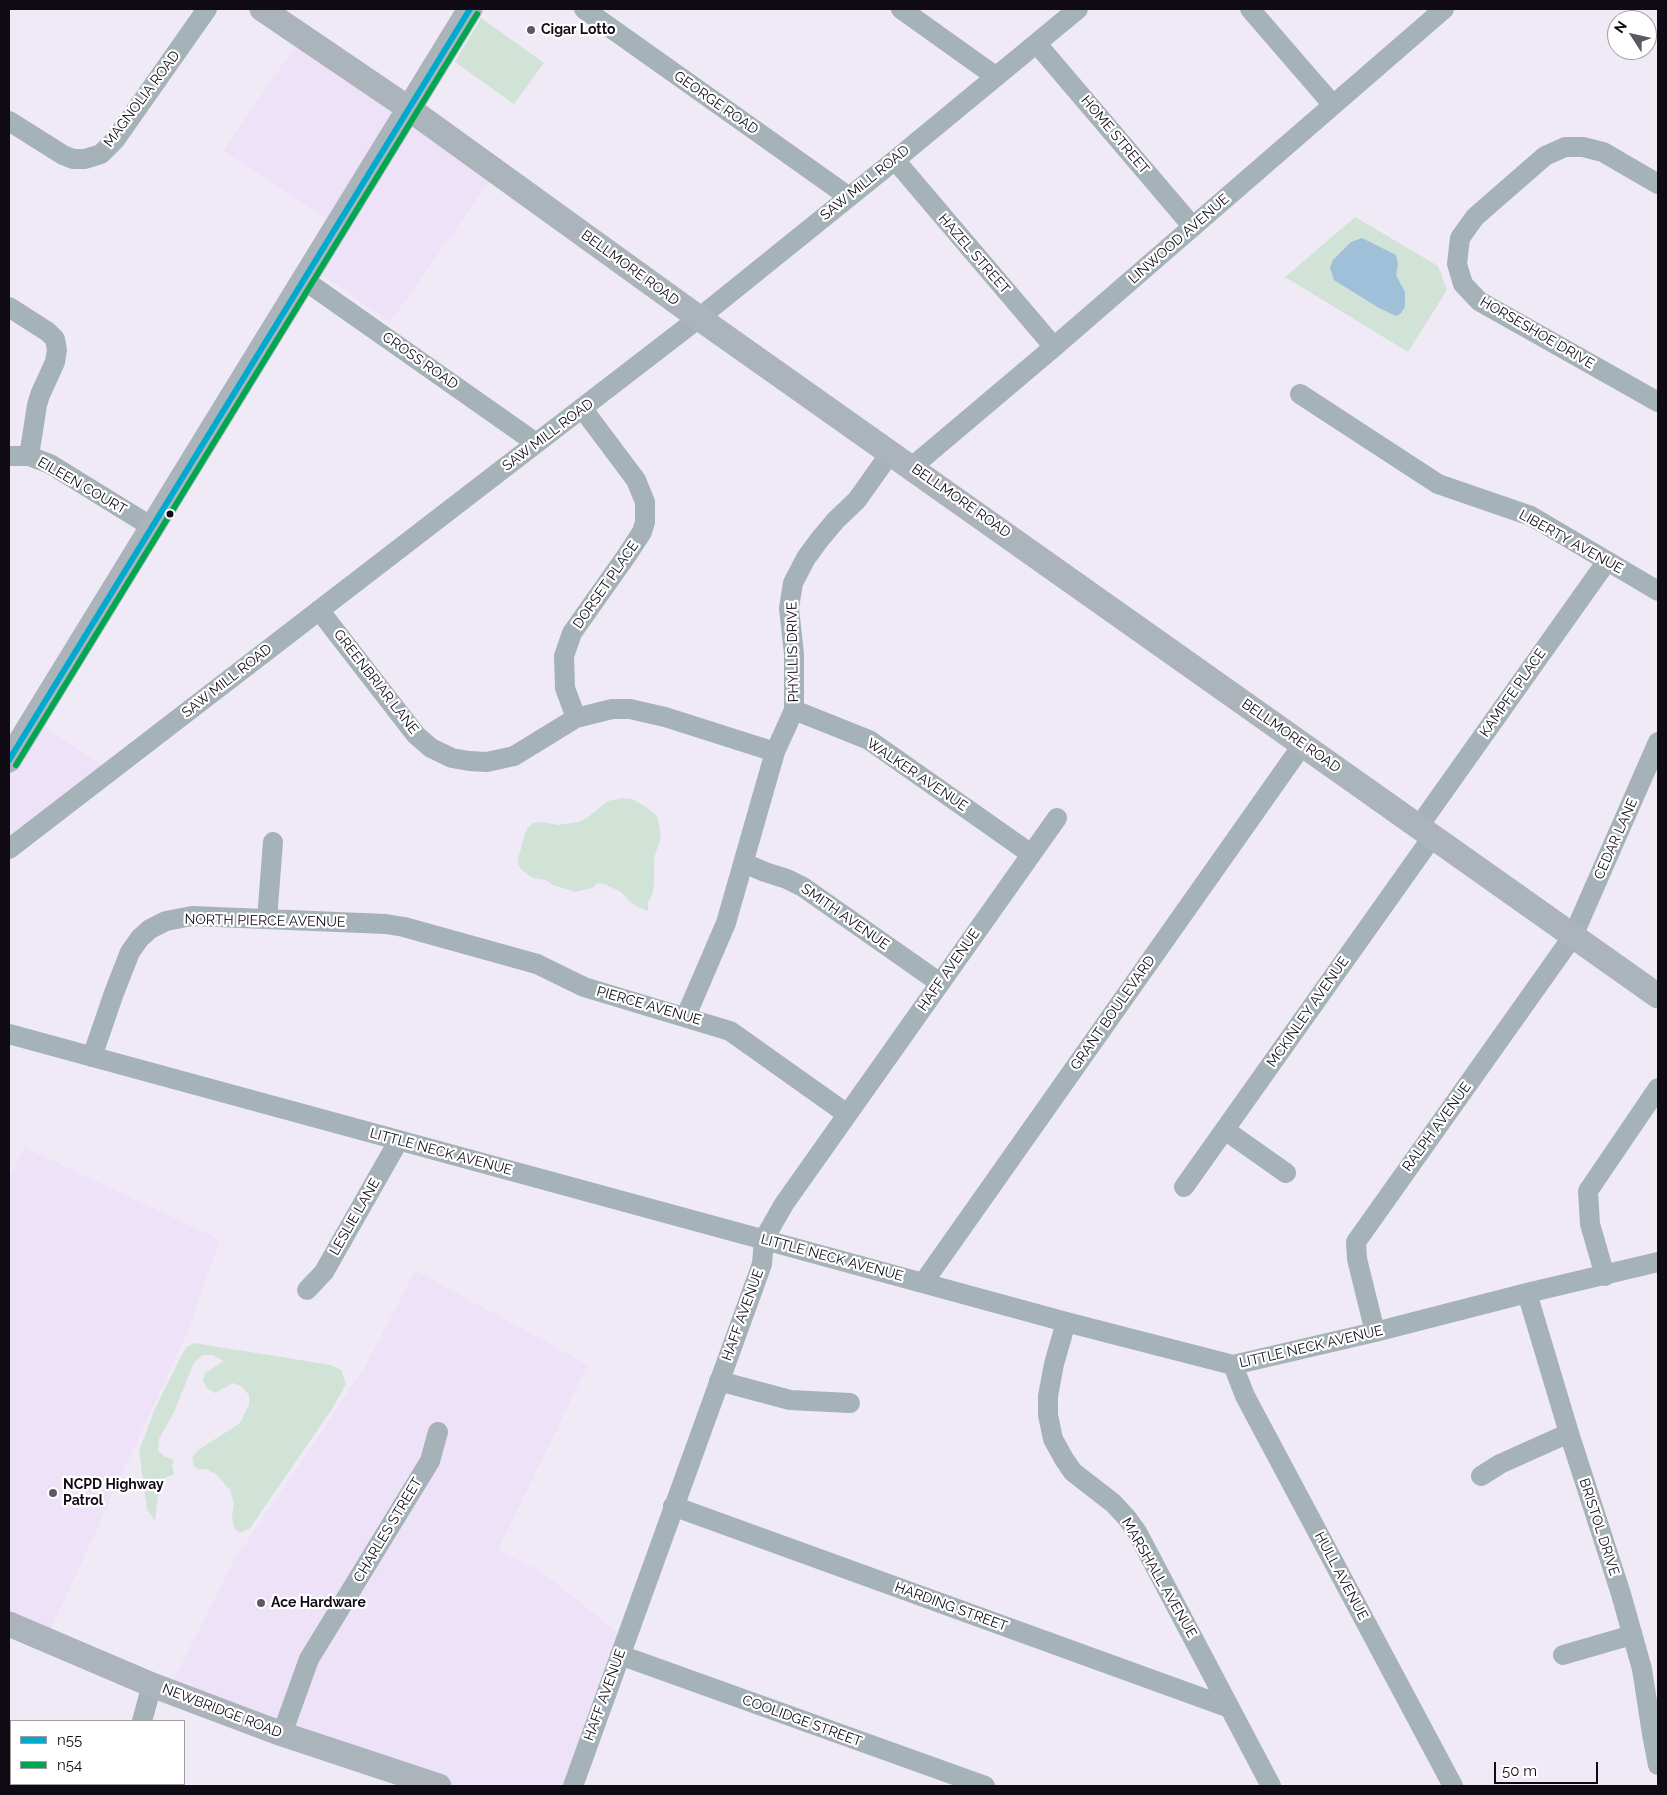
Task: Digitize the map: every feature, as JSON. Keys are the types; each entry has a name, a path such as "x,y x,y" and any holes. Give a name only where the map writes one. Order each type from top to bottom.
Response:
{"main road":[{"path":"9,760 470,9"},
{"name":"BELLMORE ROAD","path":"276,12 699,318 1658,996"},
{"name":"NEWBRIDGE ROAD","path":"9,1624 152,1685 282,1734 439,1786"}],"street":[{"name":"MAGNOLIA ROAD","path":"9,121 63,155 73,159 85,159 101,154 115,140 207,9"},
{"name":"GEORGE ROAD","path":"584,9 849,197"},
{"path":"901,9 995,76"},
{"name":"SAW MILL ROAD","path":"9,849 699,318 1078,9"},
{"path":"1250,9 1333,105"},
{"name":"LINWOOD AVENUE","path":"912,467 1054,347 1444,9"},
{"name":"HOME STREET","path":"1037,44 1193,227"},
{"name":"HORSESHOE DRIVE","path":"1658,184 1603,152 1583,147 1565,147 1545,156 1474,217 1460,238 1457,264 1463,284 1479,301 1658,402"},
{"name":"HAZEL STREET","path":"895,160 1054,347"},
{"name":"CROSS ROAD","path":"304,280 536,443"},
{"path":"9,307 48,332 55,339 57,350 55,362 38,400 29,456"},
{"name":"LIBERTY AVENUE","path":"1300,394 1438,484 1531,516 1658,591"},
{"name":"DORSET PLACE","path":"576,718 566,688 564,656 572,633 627,556 642,532 645,522 645,502 636,480 582,408"},
{"name":"PHYLLIS DRIVE","path":"686,1016 726,922 775,752 794,710 794,654 789,608 793,583 806,558 836,520 857,500 891,452"},
{"name":"EILEEN COURT","path":"9,456 29,456 50,464 152,527"},
{"name":"KAMPFE PLACE","path":"1426,831 1607,561"},
{"name":"GREENBRIAR LANE","path":"319,610 416,735 432,748 452,758 487,762 514,756 576,718 612,710 630,709 666,717 775,752"},
{"name":"WALKER AVENUE","path":"794,710 869,740 1031,854"},
{"name":"CEDAR LANE","path":"1573,936 1658,742"},
{"name":"GRANT BOULEVARD","path":"923,1283 1303,744"},
{"name":"HAFF AVENUE","path":"573,1786 762,1264 764,1239 784,1204 1057,818"},
{"name":"MCKINLEY AVENUE","path":"1184,1187 1225,1130 1426,831"},
{"path":"267,919 273,842"},
{"name":"SMITH AVENUE","path":"744,863 803,887 940,983"},
{"name":"NORTH PIERCE AVENUE","path":"92,1057 130,952 140,938 166,921 192,916 386,924 404,927 433,936"},
{"name":"PIERCE AVENUE","path":"433,936 537,964 584,987 686,1016 730,1031 847,1114"},
{"name":"RALPH AVENUE","path":"1375,1332 1357,1259 1356,1242 1573,936"},
{"name":"LITTLE NECK AVENUE","path":"9,1034 1066,1322 1233,1365 1375,1332 1527,1292 1605,1276 1658,1262"},
{"path":"1605,1276 1590,1224 1588,1191 1658,1088"},
{"path":"1225,1130 1286,1173"},
{"name":"LESLIE LANE","path":"307,1290 324,1272 399,1140"},
{"name":"BRISTOL DRIVE","path":"1527,1292 1569,1433 1621,1594 1642,1669 1658,1764"},
{"name":"MARSHALL AVENUE","path":"1066,1322 1054,1364 1048,1396 1048,1416 1053,1439 1073,1472 1114,1503 1136,1532 1271,1786"},
{"name":"HULL AVENUE","path":"1233,1365 1245,1396 1454,1786"},
{"path":"719,1381 790,1400 850,1403"},
{"name":"CHARLES STREET","path":"282,1734 309,1659 430,1461 438,1432"},
{"path":"1481,1476 1500,1464 1569,1433"},
{"name":"HARDING STREET","path":"673,1506 1230,1708"},
{"path":"1563,1655 1632,1634"},
{"name":"COOLIDGE STREET","path":"620,1655 985,1786"},
{"path":"142,1720 152,1685"}],"shaded area":[{"path":"304,33 497,171 390,322 315,270 339,228 223,151"},
{"path":"37,721 108,769 9,847 9,766"},
{"path":"24,1147 220,1240 187,1333 47,1638 9,1620 9,1179"},
{"path":"415,1270 588,1365 498,1550 543,1573 623,1637 570,1786 447,1786 169,1688 235,1559 365,1367"}],"green space":[{"path":"481,18 544,63 514,104 455,62"},
{"path":"1355,217 1438,266 1447,290 1408,352 1285,277"},
{"path":"622,798 632,799 646,807 656,815 659,823 661,837 654,858 653,893 648,902 648,911 630,902 621,892 604,884 598,883 592,888 575,892 553,885 546,880 533,878 518,865 525,834 528,827 534,823 542,822 558,825 579,822 608,801"},
{"path":"194,1343 331,1365 341,1370 346,1384 332,1409 250,1528 240,1533 234,1528 232,1518 234,1503 230,1490 217,1475 206,1469 199,1470 194,1466 192,1458 197,1451 240,1423 249,1405 249,1395 242,1387 233,1383 215,1393 208,1389 203,1381 205,1373 224,1361 212,1355 202,1355 194,1363 173,1414 159,1439 158,1450 165,1457 174,1460 172,1465 174,1474 165,1478 159,1487 155,1521 147,1509 139,1451 154,1411 182,1354 187,1347"}],"water":[{"path":"1362,238 1396,255 1398,264 1396,275 1405,292 1405,307 1396,316 1379,308 1334,280 1330,268 1333,260 1351,242"}],"transit line":[{"name":"n55","path":"9,760 470,9"},
{"name":"n54","path":"16,765 477,14"}],"place":[{"name":"Cigar Lotto","path":"531,30"},
{"name":"NCPD Highway Patrol","path":"53,1493"},
{"name":"Ace Hardware","path":"261,1603"}]}
